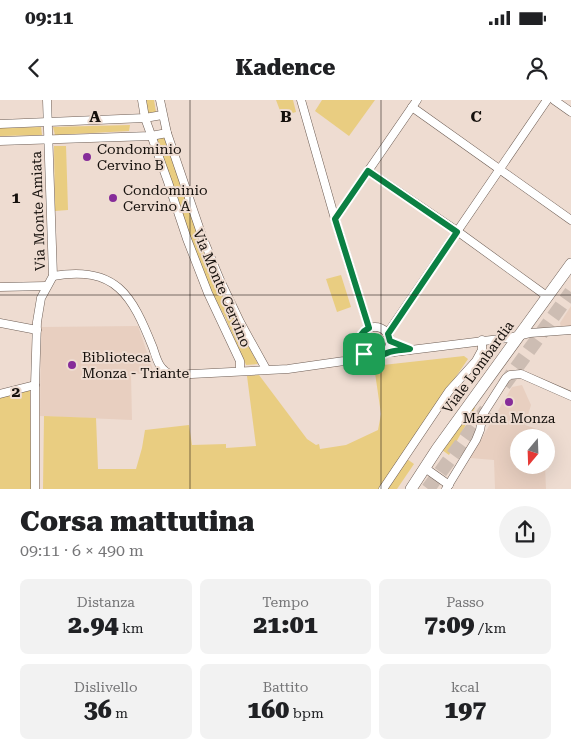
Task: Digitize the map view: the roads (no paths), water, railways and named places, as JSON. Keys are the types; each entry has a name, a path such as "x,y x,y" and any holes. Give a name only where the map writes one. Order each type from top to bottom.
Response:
{"main road":[{"name":"Viale Lombardia","path":"411,489 571,264"}],"street":[{"name":"Via Monte Amiata","path":"36,489 35,385 37,330 39,308 46,286 53,276 47,100"},
{"name":"Via Monte Cervino","path":"142,100 145,118 187,239 208,293 240,362 240,371"},
{"name":"Via Monte Cervino","path":"160,100 167,134 197,224 220,280 240,322 266,369"},
{"path":"301,100 369,328"},
{"path":"335,219 417,100"},
{"path":"386,353 390,347 389,337 457,232 547,100"},
{"path":"554,100 571,112"},
{"path":"412,107 571,220"},
{"path":"0,124 145,118 162,115"},
{"path":"0,141 167,134"},
{"path":"368,171 548,297"},
{"path":"53,276 92,274 113,283 127,295 135,306 163,372 172,374 288,369 344,361 364,354"},
{"path":"0,287 46,286"},
{"path":"0,323 37,330"},
{"path":"410,349 389,337 380,328 369,328 361,335 359,340 364,354 376,358 386,353 410,349 530,333 571,330"},
{"path":"383,489 449,391 476,361 482,350 482,340"},
{"path":"425,468 448,487 476,440 483,414 506,378 510,375 521,374 571,396"},
{"path":"0,394 35,385"}],"tunnel":[{"path":"504,385 571,292"},
{"path":"428,489 488,407"}],"place":[{"name":"Condominio Cervino B","path":"87,157"},
{"name":"Condominio Cervino A","path":"113,198"},
{"name":"Biblioteca Monza - Triante","path":"72,365"},
{"name":"Mazda Monza","path":"509,402"}]}
